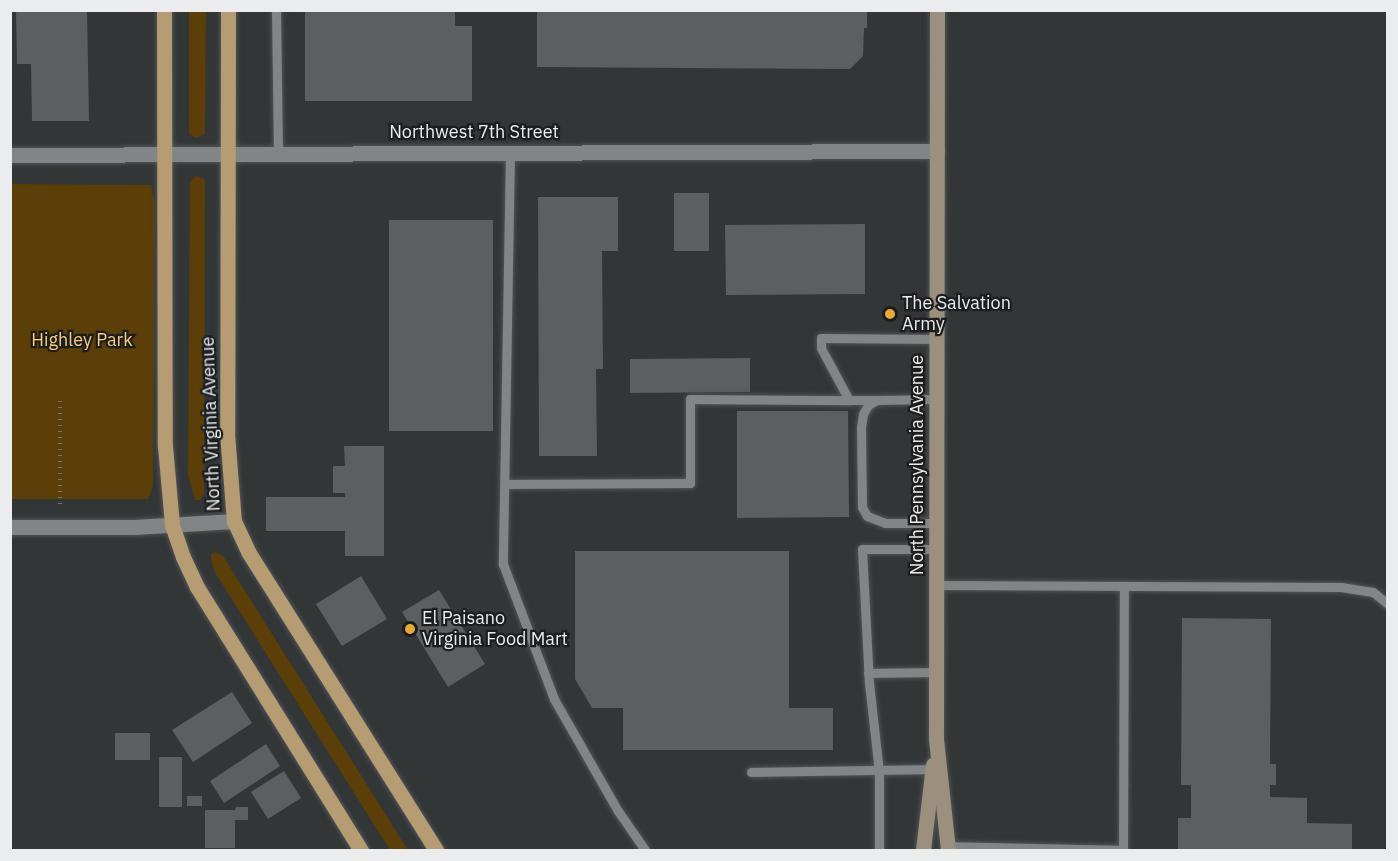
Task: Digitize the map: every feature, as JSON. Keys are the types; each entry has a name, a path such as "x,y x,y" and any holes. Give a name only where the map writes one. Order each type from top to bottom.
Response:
{"main road":[{"path":"165,10 165,446 172,525 197,587 361,850"},
{"name":"North Virginia Avenue","path":"228,10 227,433 234,521 249,553 436,850"},
{"name":"North Pennsylvania Avenue","path":"923,850 936,739 937,10"},
{"name":"North Pennsylvania Avenue","path":"936,739 947,848"}],"street":[{"name":"Northwest 7th Street","path":"10,155 937,151"},
{"path":"10,527 172,525 234,521"}],"lane":[{"path":"276,10 278,153"},
{"path":"510,152 503,564 554,699 618,811 645,850"},
{"path":"849,400 821,348 821,338 936,339"},
{"path":"505,484 690,483 690,399 936,399"},
{"path":"877,400 868,405 862,421 862,507 867,516 874,521 936,523"},
{"path":"879,850 879,772 868,673 862,549 936,549"},
{"path":"936,585 1361,589 1373,592 1388,604"},
{"path":"947,848 1122,850 1124,587"},
{"path":"868,673 936,672"},
{"path":"751,772 879,772 933,769"}],"path":[{"path":"60,401 60,527"}],"green space":[{"path":"189,11 206,11 205,134 196,138 189,133"},
{"path":"195,176 204,179 205,183 204,494 200,500 195,500 188,475 190,183"},
{"name":"Highley Park","path":"11,184 151,185 155,204 153,486 148,499 11,499"},
{"path":"214,552 223,556 408,850 390,850 214,571 211,554"}],"building":[{"path":"16,10 87,10 89,121 32,121 31,64 17,64"},
{"path":"305,10 455,10 455,26 472,26 472,101 305,101"},
{"path":"537,10 867,10 867,28 864,28 863,56 850,69 537,67"},
{"path":"674,193 709,193 709,251 674,251"},
{"path":"538,197 618,197 618,251 602,251 603,369 596,369 597,456 539,456"},
{"path":"389,220 493,220 493,431 389,431"},
{"path":"865,224 865,294 726,295 725,225"},
{"path":"750,358 750,392 630,393 630,359"},
{"path":"737,411 848,411 849,517 737,518"},
{"path":"344,446 384,446 384,556 345,556 345,531 266,531 266,497 345,497 345,493 333,493 333,466 345,466"},
{"path":"575,551 789,551 789,708 833,708 833,750 623,750 623,708 592,708 575,679"},
{"path":"361,576 387,619 342,646 316,604"},
{"path":"439,590 485,664 448,687 402,612"},
{"path":"1182,618 1271,619 1270,764 1276,764 1276,785 1270,785 1270,797 1307,798 1307,823 1352,824 1352,850 1178,850 1178,818 1191,818 1191,785 1181,785"},
{"path":"232,692 252,723 193,762 172,730"},
{"path":"115,733 150,733 150,760 115,760"},
{"path":"266,744 280,766 224,803 210,781"},
{"path":"159,757 182,757 182,807 159,807"},
{"path":"284,771 301,798 268,819 251,792"},
{"path":"187,796 202,796 202,806 187,806"},
{"path":"236,807 248,807 248,820 235,820 235,848 205,848 205,810 235,810"}],"place":[{"name":"The Salvation Army","path":"890,314"},
{"name":"El Paisano Virginia Food Mart","path":"410,629"}]}
